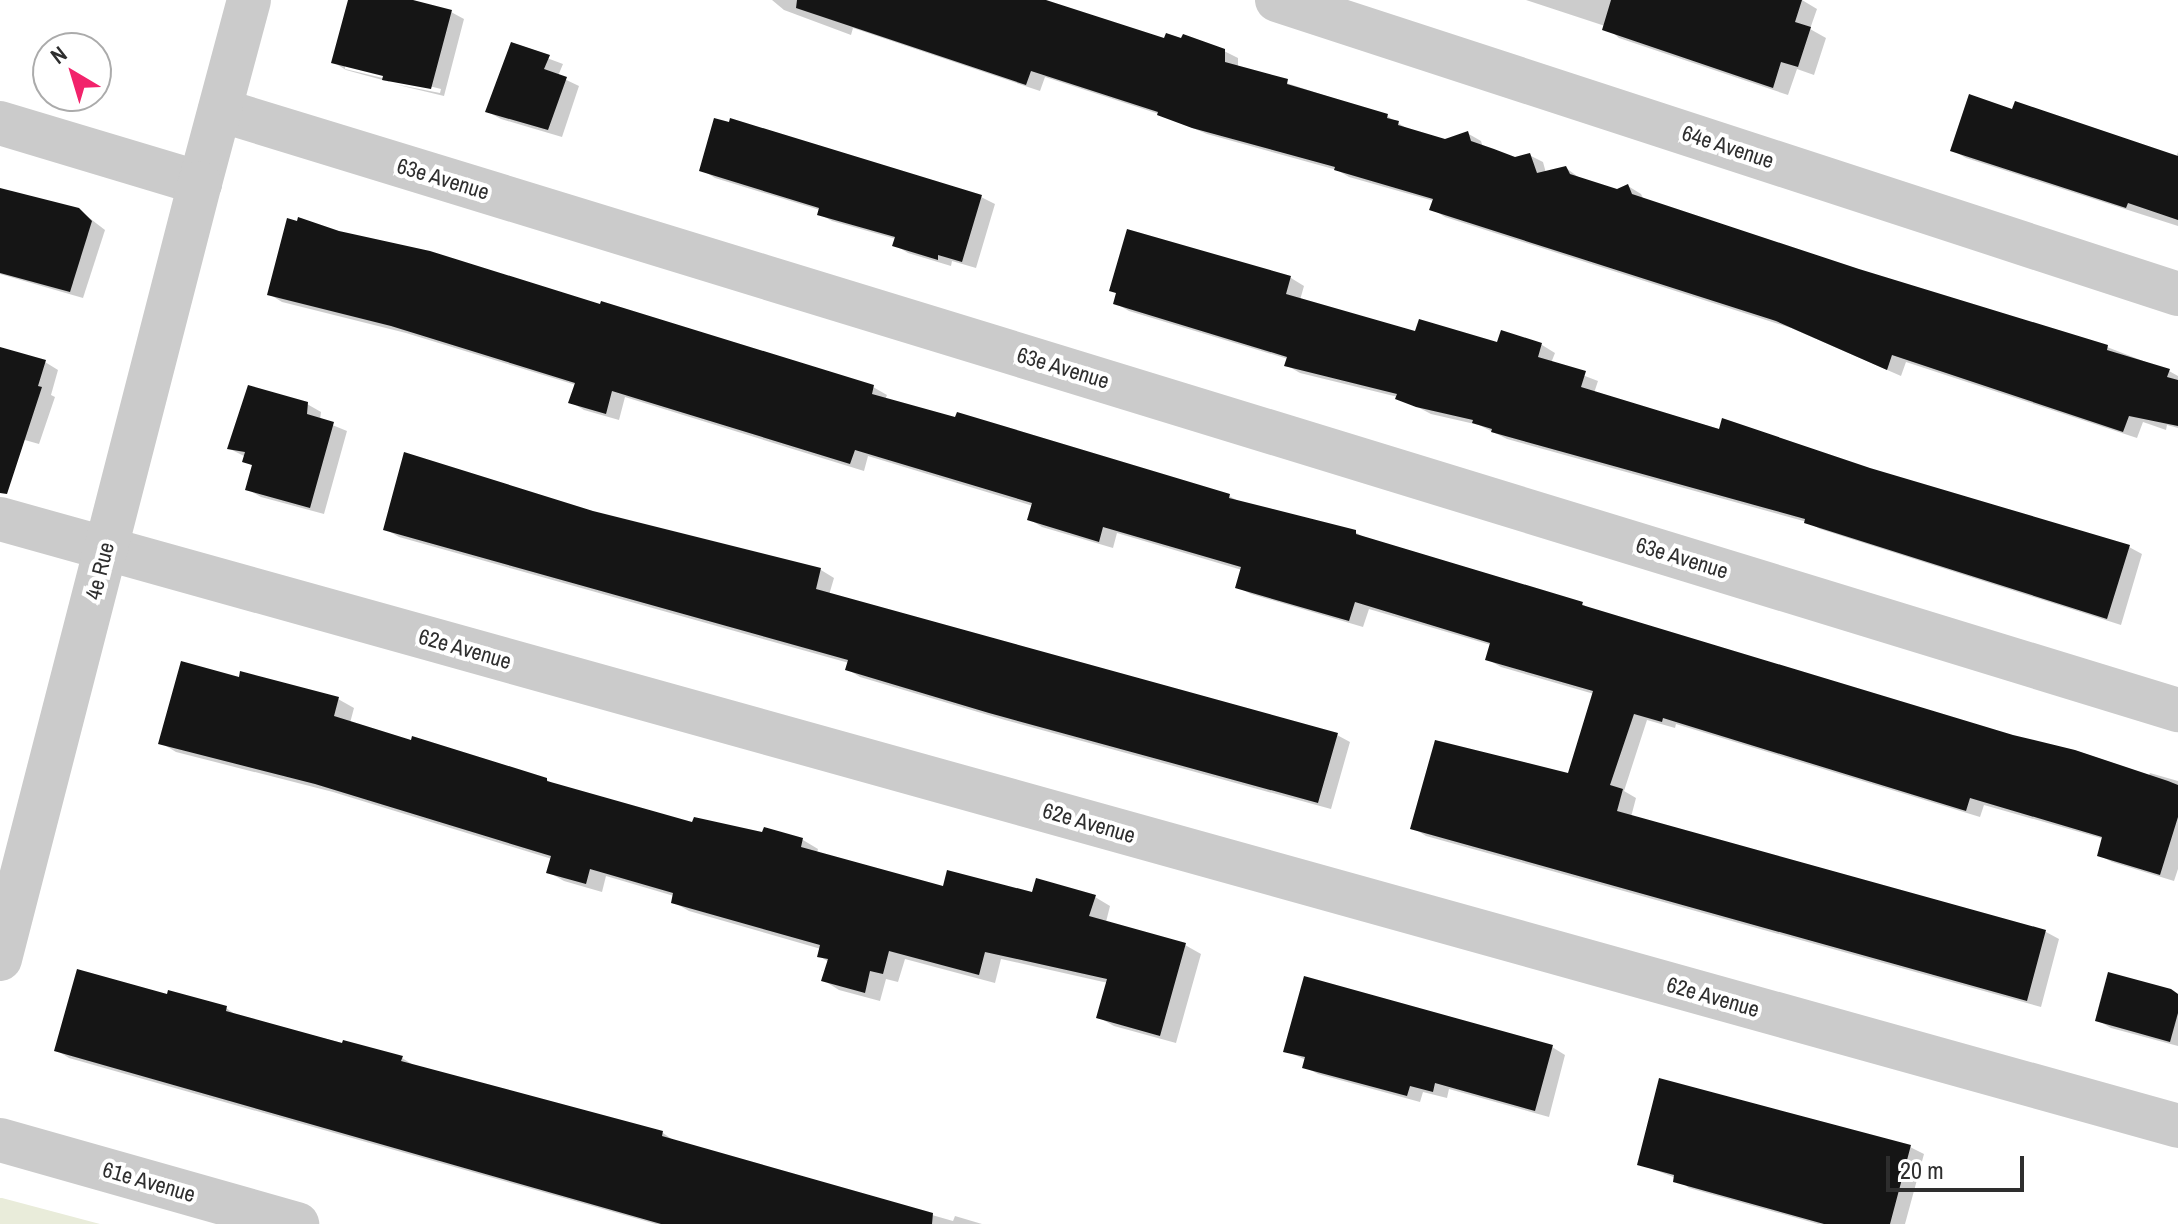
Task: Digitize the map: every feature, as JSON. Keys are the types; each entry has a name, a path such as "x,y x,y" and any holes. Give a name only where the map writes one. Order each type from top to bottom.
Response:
{"street":[{"path":"0,123 200,183 249,0"},
{"name":"64e Avenue","path":"1277,0 2178,294"},
{"name":"63e Avenue","path":"220,110 2178,710"},
{"name":"4e Rue","path":"0,959 200,183"},
{"name":"62e Avenue","path":"0,519 2178,1126"},
{"name":"61e Avenue","path":"0,1140 297,1224"}],"green space":[{"path":"2,1198 100,1224 0,1224"}],"building":[{"path":"348,0 413,0 452,10 431,89 382,80 383,76 331,63"},
{"path":"797,0 1046,0 1164,38 1166,33 1181,38 1183,34 1225,49 1225,62 1288,79 1287,84 1388,114 1387,118 1399,121 1398,125 1445,139 1468,131 1471,141 1515,157 1530,153 1537,173 1566,166 1570,174 1617,189 1628,184 1632,194 1859,269 2108,345 2107,350 2170,369 2167,377 2178,380 2178,426 2129,416 2123,432 1892,355 1887,370 1776,321 1429,210 1433,199 1334,170 1335,167 1192,128 1157,115 1158,112 1031,71 1026,85 796,8"},
{"path":"1611,0 1802,0 1795,22 1811,27 1798,67 1781,62 1773,88 1602,30"},
{"path":"511,42 550,55 544,69 567,77 548,130 485,112"},
{"path":"1969,94 2012,109 2015,101 2178,156 2178,220 2128,203 2126,208 1950,151"},
{"path":"714,118 729,122 730,118 982,195 962,262 938,255 938,260 892,246 895,237 817,215 819,208 699,171"},
{"path":"0,188 79,208 92,221 70,292 0,273"},
{"path":"298,217 339,231 430,251 600,304 601,301 874,385 872,394 955,417 957,412 1230,494 1229,498 1356,530 1356,534 1583,602 1582,605 2013,735 2075,750 2168,781 2178,785 2178,817 2160,875 2097,856 2102,837 1970,798 1966,811 1663,718 1662,722 1634,714 1610,785 1623,789 1617,811 2046,930 2027,1001 1410,829 1435,740 1568,773 1593,691 1485,660 1490,643 1355,602 1349,621 1235,588 1241,567 1103,527 1099,542 1027,520 1032,503 855,450 850,464 612,391 606,414 568,403 575,383 391,326 267,295 287,218 297,221"},
{"path":"1127,229 1291,276 1286,294 1415,331 1419,319 1497,342 1501,330 1542,343 1538,357 1586,371 1581,387 1719,429 1722,418 1870,468 2130,545 2107,619 1804,523 1805,519 1491,432 1492,429 1472,423 1473,420 1395,399 1397,394 1284,366 1287,357 1113,304 1116,293 1109,291"},
{"path":"0,347 46,360 38,386 42,387 7,494 0,493"},
{"path":"248,385 308,402 307,414 334,422 310,508 245,490 252,465 242,462 245,452 227,449"},
{"path":"404,452 593,511 821,568 816,589 1338,733 1318,803 989,713 845,670 848,660 383,530"},
{"path":"181,661 239,677 240,671 339,697 334,716 411,740 412,736 547,778 547,781 692,822 694,817 762,832 764,827 803,838 801,847 943,886 947,870 1032,892 1036,878 1096,895 1089,916 1186,943 1160,1036 1096,1018 1107,979 985,952 979,975 889,951 883,974 870,971 865,993 821,981 828,959 817,957 820,945 671,903 673,893 590,869 586,884 546,873 551,856 315,784 158,744"},
{"path":"77,969 167,994 168,990 227,1006 226,1011 342,1043 343,1040 403,1056 401,1061 663,1131 662,1136 933,1213 932,1224 661,1224 54,1051"},
{"path":"2108,972 2171,989 2178,994 2178,1013 2170,1042 2095,1021"},
{"path":"1304,976 1553,1045 1535,1111 1435,1083 1433,1092 1410,1086 1407,1096 1302,1068 1305,1057 1283,1052"},
{"path":"1659,1078 1911,1145 1890,1224 1824,1224 1673,1182 1674,1175 1637,1165"}]}
